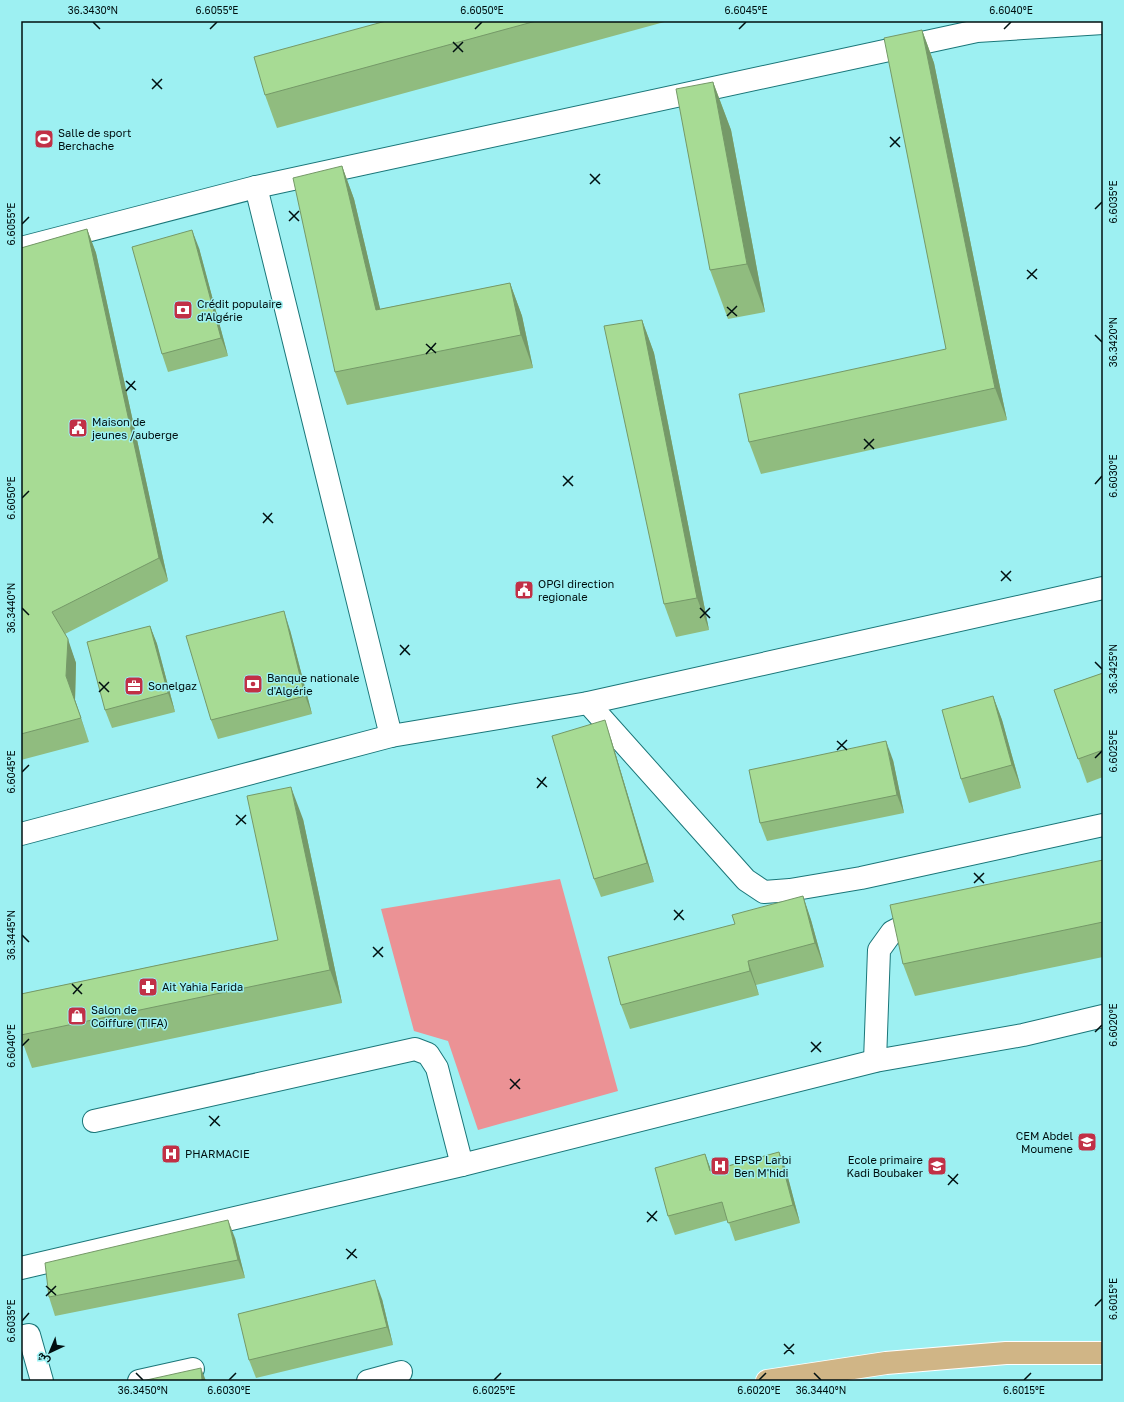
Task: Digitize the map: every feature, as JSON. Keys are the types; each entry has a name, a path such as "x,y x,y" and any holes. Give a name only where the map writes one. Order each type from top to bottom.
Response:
{"main road":[{"path":"767,1381 886,1363 1006,1353 1103,1353"}],"street":[{"path":"21,248 256,188 977,32 1096,25"},
{"path":"256,188 391,736"},
{"path":"21,834 391,736 588,703 1103,588"},
{"path":"588,703 746,880 764,892 790,890 861,878 1103,825"},
{"path":"875,1061 879,950 892,932 897,929 913,921 943,913"},
{"path":"21,1268 462,1165 875,1061 1023,1035 1103,1016"},
{"path":"94,1121 415,1049 428,1054 437,1068 462,1165"},
{"path":"21,1337 29,1335 42,1381"},
{"path":"139,1381 193,1369"},
{"path":"368,1381 400,1372"}],"shaded area":[{"path":"560,879 618,1091 478,1130 448,1041 414,1031 381,909"}],"building":[{"path":"386,21 536,21 265,95 254,57"},
{"path":"922,30 995,388 749,442 739,394 946,349 884,38"},
{"path":"713,82 747,264 710,270 676,89"},
{"path":"342,166 376,310 510,283 521,335 335,372 293,178"},
{"name":"Maison de jeunes /auberge","path":"87,229 159,558 52,612 68,639 66,676 81,718 21,734 21,248"},
{"name":"Crédit populaire d'Algérie","path":"192,230 221,338 162,354 132,247"},
{"path":"642,320 697,598 664,604 604,326"},
{"name":"Banque nationale d'Algérie","path":"284,611 305,696 211,720 186,636"},
{"name":"Sonelgaz","path":"150,626 168,693 105,710 87,642"},
{"path":"1103,673 1103,750 1078,759 1054,690"},
{"path":"993,696 1012,765 961,779 942,710"},
{"path":"605,720 647,863 594,879 552,736"},
{"path":"886,741 897,795 760,823 749,770"},
{"path":"291,787 330,970 21,1035 21,994 278,940 247,796"},
{"path":"1103,860 1103,922 903,964 890,905"},
{"path":"803,896 815,943 748,961 750,971 621,1005 608,957 735,924 732,915"},
{"path":"779,1152 793,1205 728,1223 722,1202 668,1216 655,1168 705,1154 710,1171"},
{"path":"228,1220 238,1260 49,1297 45,1263"},
{"path":"375,1280 387,1327 249,1360 238,1314"},
{"path":"201,1368 202,1381 142,1381"}],"place":[{"name":"Salle de sport Berchache","path":"44,139"},
{"name":"Crédit populaire d'Algérie","path":"183,310"},
{"name":"Maison de jeunes /auberge","path":"78,428"},
{"name":"OPGI direction regionale","path":"524,590"},
{"name":"Banque nationale d'Algérie","path":"253,684"},
{"name":"Sonelgaz","path":"134,686"},
{"name":"Ait Yahia Farida","path":"148,987"},
{"name":"Salon de Coiffure (TIFA)","path":"77,1016"},
{"name":"CEM Abdel Moumene","path":"1087,1142"},
{"name":"PHARMACIE","path":"171,1154"},
{"name":"EPSP Larbi Ben M'hidi","path":"720,1166"},
{"name":"Ecole primaire Kadi Boubaker","path":"937,1166"}]}
